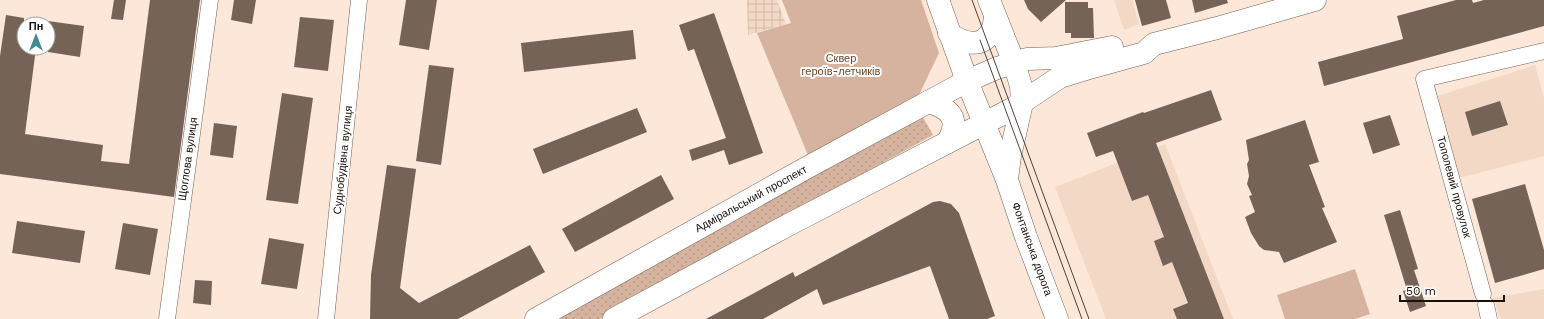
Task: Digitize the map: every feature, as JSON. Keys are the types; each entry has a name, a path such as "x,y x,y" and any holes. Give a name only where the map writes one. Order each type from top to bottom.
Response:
{"main road":[{"path":"938,0 967,81"},
{"path":"614,319 790,224 984,124 1022,103 1060,78 1086,69 1144,53 1154,44 1315,0"},
{"path":"949,33 959,40 966,42 981,42 986,39 992,30 992,9"},
{"path":"992,9 1014,63 1020,86 1022,103"},
{"name":"Адміральський проспект","path":"536,319 808,167 967,81 997,68 1027,59 1056,58 1097,51 1140,40 1154,44"},
{"name":"Фонтанська дорога","path":"967,81 1007,180 1056,319"},
{"path":"928,102 941,106 950,113 954,121 953,131 948,142"},
{"name":"Фонтанська дорога","path":"1007,180 1010,156 1022,103"}],"street":[{"name":"Щоглова вулиця","path":"167,319 210,0"},
{"name":"Суднобудівна вулиця","path":"326,319 359,0"},
{"name":"Тополевий провулок","path":"1486,306 1424,79 1544,51"}],"shaded area":[{"path":"747,0 777,0 786,24 748,35"},
{"path":"1114,0 1132,0 1139,24 1124,30"},
{"path":"1535,65 1544,98 1544,156 1463,177 1457,177 1438,96"},
{"path":"1165,144 1233,319 1106,319 1055,187"},
{"path":"1544,289 1544,319 1501,319 1493,298"}],"green space":[{"name":"Сквер героїв-летчиків","path":"782,0 921,0 939,53 917,99 808,155 757,33 791,23"},
{"path":"920,112 933,135 600,319 546,319"},
{"path":"1355,269 1370,314 1355,319 1285,319 1277,295"}],"building":[{"path":"114,0 126,0 123,20 111,19"},
{"path":"150,0 200,0 174,197 0,174 0,56 6,15 16,17 16,56 35,56 25,134 103,145 101,161 129,164"},
{"path":"234,0 256,0 252,24 231,20"},
{"path":"406,0 437,0 429,50 399,45"},
{"path":"1024,0 1066,0 1041,22 1028,9"},
{"path":"1135,0 1166,0 1171,18 1142,26"},
{"path":"1192,0 1227,0 1228,3 1195,13"},
{"path":"1456,0 1472,0 1473,3 1484,0 1544,0 1544,26 1324,86 1318,62 1403,39 1397,16"},
{"path":"1065,2 1088,2 1088,8 1093,8 1094,38 1071,38 1071,33 1065,33"},
{"path":"714,13 763,153 729,165 724,150 692,161 689,150 726,138 694,49 688,51 679,25"},
{"path":"300,17 334,20 328,71 294,67"},
{"path":"56,22 84,26 80,57 56,53"},
{"path":"633,30 636,59 524,72 521,43"},
{"path":"429,65 454,68 441,165 416,161"},
{"path":"1211,90 1222,120 1156,143 1224,319 1177,319 1173,309 1188,303 1172,262 1163,266 1154,241 1164,237 1148,195 1132,201 1113,151 1096,157 1087,133 1143,112 1144,113"},
{"path":"282,93 313,98 298,204 266,200"},
{"path":"1500,101 1508,125 1472,136 1465,112"},
{"path":"637,108 647,132 543,174 533,149"},
{"path":"1390,115 1400,145 1373,154 1363,123"},
{"path":"1305,120 1319,162 1309,165 1325,207 1322,208 1337,242 1284,263 1279,252 1264,250 1259,246 1251,233 1245,217 1255,212 1249,196 1252,195 1247,184 1249,176 1247,164 1249,160 1246,140"},
{"path":"214,123 237,126 233,158 210,155"},
{"path":"387,165 416,169 400,288 419,303 530,245 545,272 458,319 370,319 371,275"},
{"path":"661,175 674,199 575,252 562,229"},
{"path":"1525,184 1544,250 1544,269 1495,283 1472,199"},
{"path":"940,201 951,204 959,213 995,316 987,319 949,319 930,266 823,305 817,289 763,319 706,319 793,272 795,277 933,202"},
{"path":"1400,210 1418,269 1414,270 1426,306 1410,312 1403,291 1407,290 1384,215"},
{"path":"17,221 85,231 80,263 12,253"},
{"path":"123,223 158,229 150,275 115,269"},
{"path":"269,238 304,244 297,289 261,284"},
{"path":"195,280 212,281 211,305 193,303"}],"tram line":[{"path":"972,0 1089,319"},
{"path":"980,40 1082,319"}]}
